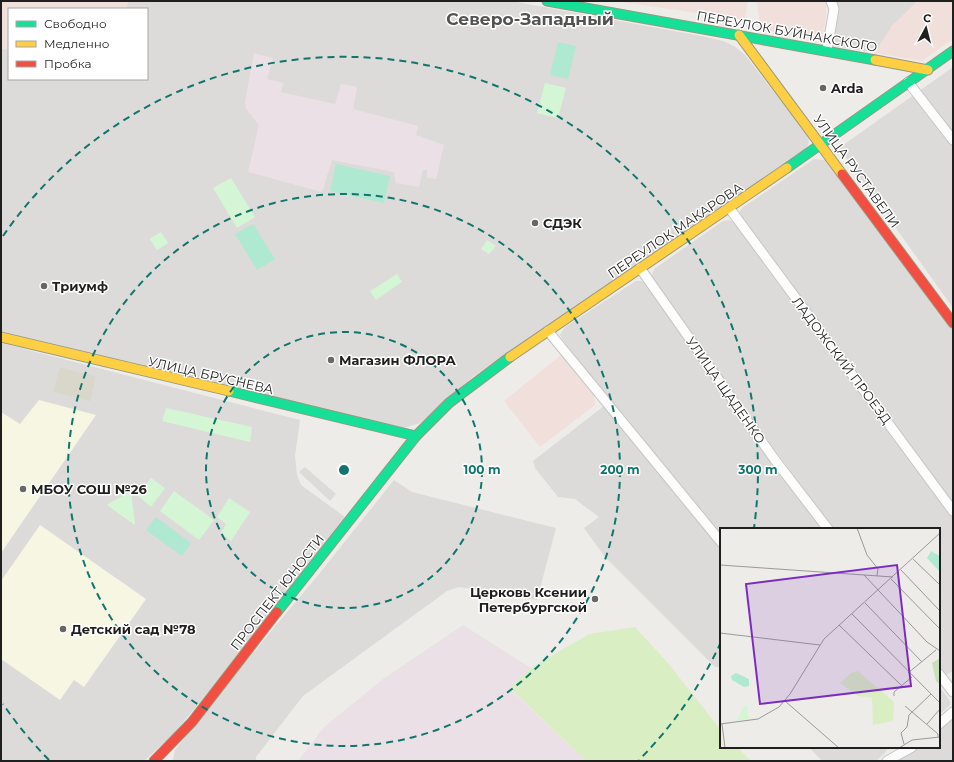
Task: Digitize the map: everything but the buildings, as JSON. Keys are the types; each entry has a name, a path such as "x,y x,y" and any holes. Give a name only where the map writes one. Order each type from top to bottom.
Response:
{"street":[{"name":"ПЕРЕУЛОК БУЙНАКСКОГО","path":"547,1 827,50 928,70"},
{"path":"827,50 834,9 831,1"},
{"name":"УЛИЦА РУСТАВЕЛИ","path":"739,35 953,323"},
{"name":"ПЕРЕУЛОК МАКАРОВА","path":"416,436 464,390 640,268 730,209 953,51"},
{"path":"908,82 953,140"},
{"name":"ЛАДОЖСКИЙ ПРОЕЗД","path":"730,209 953,510"},
{"name":"УЛИЦА ЩАДЕНКО","path":"640,268 775,460 827,528"},
{"path":"548,331 720,541"},
{"name":"УЛИЦА БРУСНЕВА","path":"1,337 416,436"},
{"name":"ПРОСПЕКТ ЮНОСТИ","path":"155,761 192,722 210,700 378,482 416,436"},
{"path":"940,675 953,692"},
{"path":"945,682 953,676"},
{"path":"940,723 953,712"},
{"path":"891,748 896,755"},
{"path":"886,761 911,748"}],"shaded area":[{"path":"1,1 128,1 126,8 8,8 8,50 1,48"},
{"path":"128,1 511,1 701,36 723,41 734,46 745,55 806,133 809,140 808,146 803,151 474,376 420,423 407,427 395,427 1,333 1,48 8,50 8,80 148,80 148,8 126,8"},
{"path":"614,1 748,1 745,20"},
{"path":"757,1 826,1 826,19 822,40 760,29"},
{"path":"836,1 918,1 892,26 875,53 833,46 837,7"},
{"path":"918,1 953,1 953,39 922,61 875,53 892,26"},
{"path":"847,11 881,16 878,35 845,31"},
{"path":"254,53 273,58 267,79 283,83 281,92 335,104 341,84 357,87 353,109 418,126 416,135 444,145 436,179 427,178 427,170 423,170 419,187 396,183 394,172 332,160 322,192 248,172 259,125 246,109 245,102"},
{"path":"953,67 953,308 839,148"},
{"path":"814,159 825,160 953,328 953,503 741,218 739,213 742,208"},
{"path":"729,220 734,222 953,517 953,671 946,675 940,672 940,528 831,528 651,278 654,269 723,221"},
{"path":"636,281 642,281 822,528 720,528 720,535 606,396 563,340 560,335 565,327"},
{"path":"92,295 112,313 102,357 1,332 1,306 85,326"},
{"path":"1,343 300,420 295,456 297,475 301,485 345,517 206,695 174,733 144,761 1,761"},
{"path":"561,355 594,396 595,405 540,447 504,401"},
{"path":"60,367 96,377 90,401 53,392"},
{"name":"МБОУ СОШ №26","path":"39,400 96,415 1,553 1,412 20,424"},
{"path":"604,406 720,545 720,667 715,667 605,557 584,528 599,517 575,499 558,497 535,468 533,461"},
{"path":"305,467 336,494 330,501 299,472"},
{"path":"394,480 412,492 556,528 537,600 459,587 447,591 303,696 256,757 256,761 173,761 175,750 211,703 319,574"},
{"name":"Детский сад №78","path":"40,525 146,599 84,687 74,680 60,700 1,659 1,581"},
{"path":"463,625 531,668 510,689 586,761 298,761 324,727 383,679"},
{"path":"940,687 950,701 950,705 940,714"},
{"path":"953,714 953,761 890,761 913,748 940,748 940,725"},
{"path":"810,748 887,749 885,753 876,761 822,761"}],"green space":[{"path":"558,42 576,46 568,79 550,75"},
{"path":"545,83 566,88 558,118 537,113"},
{"path":"336,164 390,176 384,203 330,191"},
{"path":"231,178 255,217 237,228 213,188"},
{"path":"253,224 275,259 257,270 235,234"},
{"path":"161,232 168,243 157,250 150,239"},
{"path":"487,240 496,246 489,254 481,249"},
{"path":"397,274 402,282 376,300 370,291"},
{"path":"166,408 252,427 250,442 162,421"},
{"path":"151,478 165,488 151,507 137,495"},
{"path":"131,491 135,525 107,505"},
{"path":"174,491 214,520 199,540 160,511"},
{"path":"229,498 250,512 231,541 221,533 226,524 217,517"},
{"path":"156,517 191,543 182,556 146,530"},
{"path":"635,627 667,662 720,729 720,748 738,748 751,761 586,761 510,688 531,668 589,634"}],"traffic: fast":[{"path":"547,1 875,60"},
{"path":"787,168 953,51"},
{"path":"277,612 416,436 449,403 510,357"},
{"path":"229,391 416,436"}],"traffic: slow":[{"path":"739,35 842,174"},
{"path":"875,60 928,70"},
{"path":"510,357 787,168"},
{"path":"1,337 229,391"}],"traffic: jam":[{"path":"842,174 953,323"},
{"path":"154,761 192,722 277,612"}],"place":[{"name":"Arda","path":"823,88"},
{"name":"СДЭК","path":"535,223"},
{"name":"Триумф","path":"44,286"},
{"name":"Магазин ФЛОРА","path":"331,360"},
{"name":"МБОУ СОШ №26","path":"23,489"},
{"name":"Церковь Ксении Петербургской","path":"595,599"},
{"name":"Детский сад №78","path":"63,629"}],"district":[{"name":"Северо-Западный","path":"530,19"}]}
